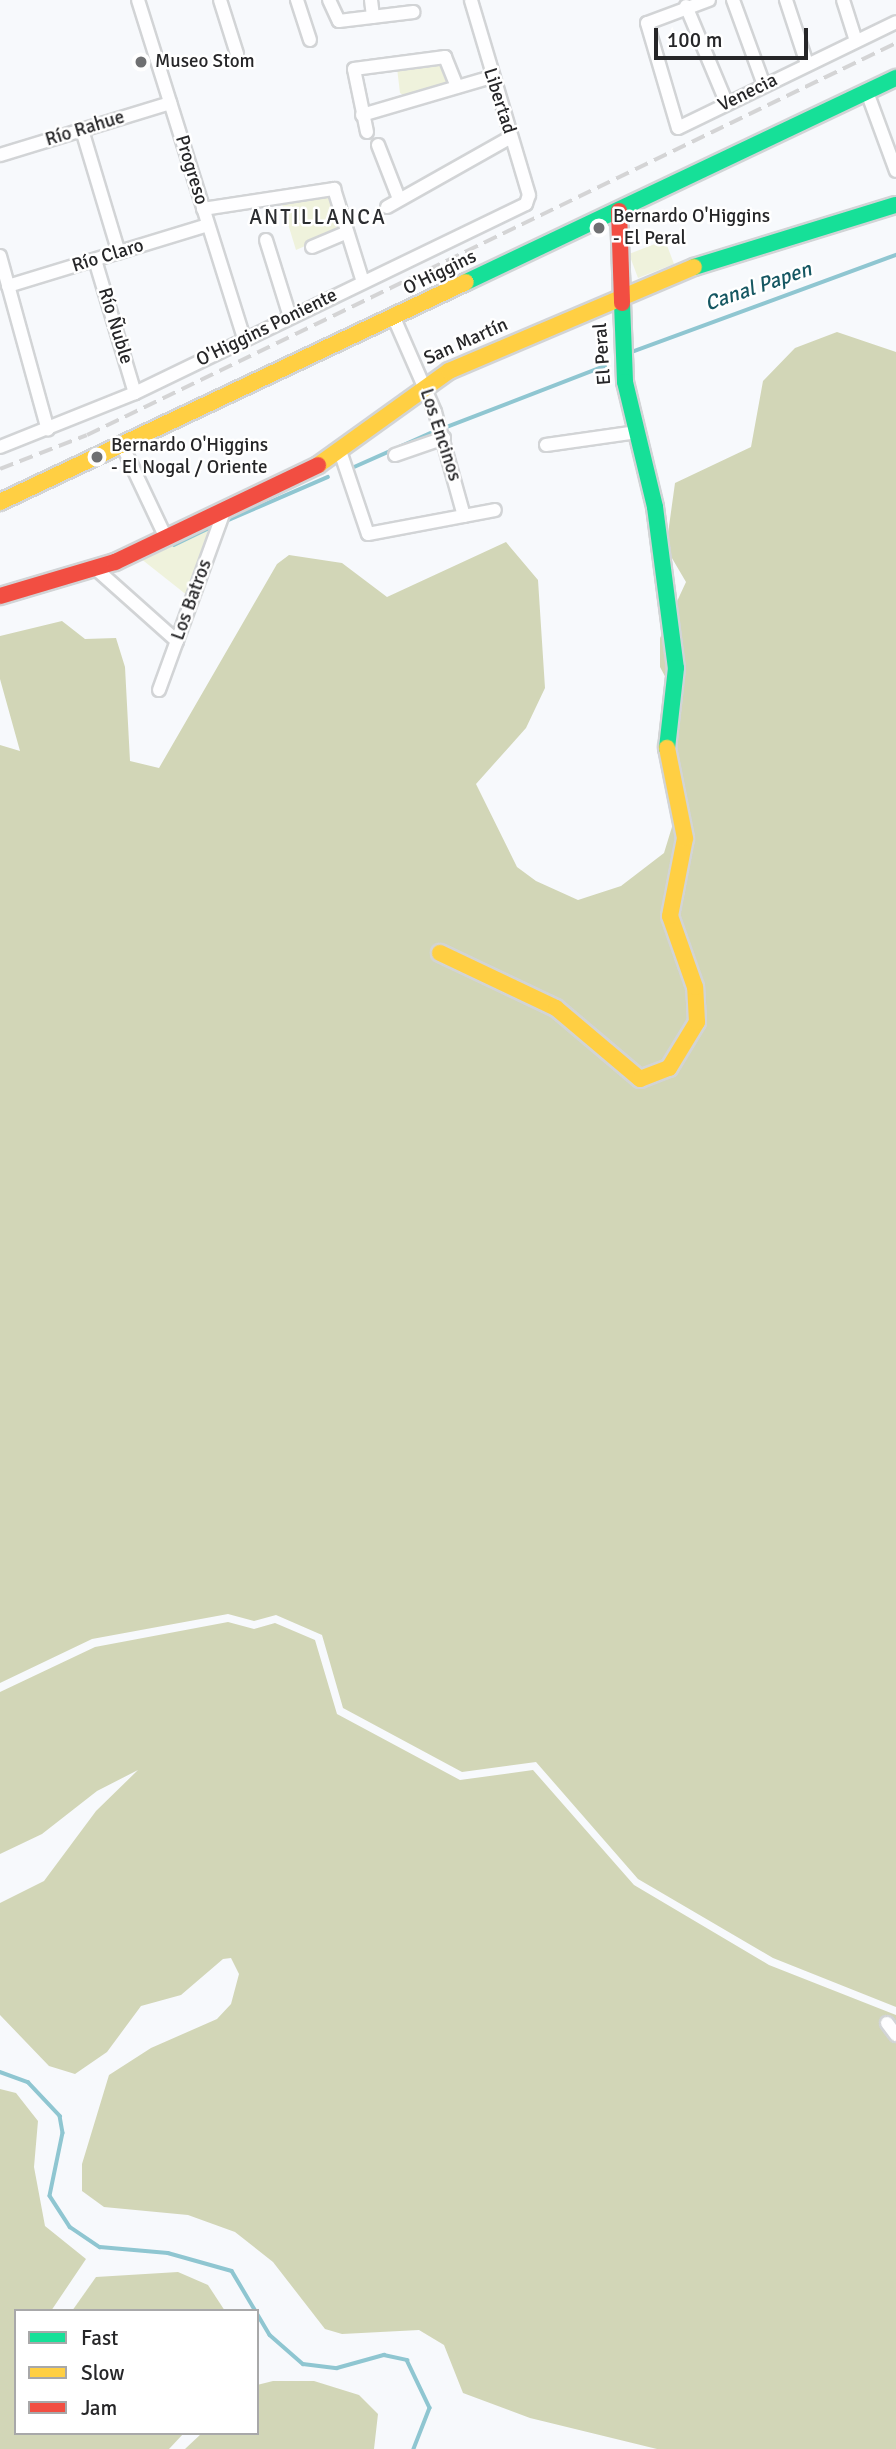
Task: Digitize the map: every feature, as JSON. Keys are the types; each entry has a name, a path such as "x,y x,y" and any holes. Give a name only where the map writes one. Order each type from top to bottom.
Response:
{"street":[{"name":"Progreso","path":"138,0 244,339"},
{"path":"220,0 237,54"},
{"path":"298,0 310,40"},
{"path":"329,0 337,21 413,12"},
{"path":"371,0 373,17"},
{"name":"Libertad","path":"471,0 529,200"},
{"path":"709,0 686,6 727,104"},
{"path":"733,0 764,85"},
{"path":"786,0 807,64"},
{"path":"843,0 856,41 896,22"},
{"name":"Venecia","path":"686,6 647,23 678,128 856,41"},
{"path":"367,132 351,77 357,68 445,57 457,87"},
{"path":"362,116 492,77"},
{"name":"O'Higgins","path":"0,502 123,447 896,78"},
{"path":"867,92 896,171"},
{"name":"Río Rahue","path":"0,155 170,103"},
{"path":"82,130 119,253"},
{"path":"387,207 511,138"},
{"path":"378,145 399,199"},
{"path":"203,209 334,188 363,282"},
{"name":"O'Higgins Poniente","path":"0,447 135,393 529,200"},
{"name":"San Martín","path":"0,596 95,568 166,538 341,454 424,384 621,297 717,259 896,205"},
{"name":"El Peral","path":"440,953 556,1008 640,1079 664,1072 690,1042 698,996 670,908 685,838 666,754 676,668 651,491 624,374 619,211"},
{"name":"Río Claro","path":"8,286 208,225"},
{"path":"312,247 347,232"},
{"path":"266,240 290,317"},
{"path":"0,256 48,430"},
{"name":"Río Ñuble","path":"95,260 135,393"},
{"name":"Los Encinos","path":"394,318 424,384 444,438 464,516"},
{"path":"546,444 636,432"},
{"path":"395,455 444,438"},
{"path":"123,447 166,538"},
{"path":"341,454 365,532 495,510"},
{"name":"Los Batros","path":"159,690 225,509"},
{"path":"95,568 177,641"},
{"path":"887,2023 896,2035"}],"green space":[{"path":"442,61 450,83 407,98 400,93 397,68"},
{"path":"328,191 343,224 339,231 296,250 281,201"},
{"path":"665,240 674,264 638,278 629,254"},
{"path":"837,332 896,352 896,2007 773,1958 638,1879 536,1762 462,1772 343,1708 322,1635 276,1615 254,1621 228,1614 92,1639 0,1683 0,745 20,751 0,679 0,636 62,621 85,639 116,638 125,667 130,761 159,768 277,564 289,555 342,563 387,597 506,542 538,580 545,688 526,728 476,784 517,867 536,881 578,900 621,886 664,853 679,804 663,757 675,695 660,667 660,638 686,582 666,548 675,483 751,447 763,381 795,348"},
{"path":"216,520 188,596 140,558"},
{"path":"228,1622 254,1629 275,1623 315,1640 337,1714 460,1780 533,1770 634,1885 769,1965 896,2015 896,2449 657,2449 530,2418 463,2393 444,2345 419,2330 342,2334 325,2329 273,2262 235,2232 188,2215 104,2207 82,2191 82,2164 109,2075 151,2048 217,2019 231,2004 239,1974 231,1958 223,1959 181,1995 141,2006 107,2052 75,2074 49,2066 0,2015 0,1903 44,1881 96,1811 138,1770 97,1791 42,1834 0,1854 0,1692 95,1647"},
{"path":"0,2089 16,2093 38,2121 34,2167 45,2226 86,2259 52,2309 14,2309 14,2435 182,2435 169,2449 0,2449"},
{"path":"178,2272 208,2285 224,2309 73,2309 96,2277"},
{"path":"273,2381 314,2381 359,2395 378,2414 374,2449 185,2449 200,2435 259,2435 259,2384"}],"waterway":[{"name":"Canal Papen","path":"632,352 896,255"},
{"name":"Canal Papen","path":"447,427 605,366"},
{"name":"Canal Papen","path":"352,468 431,433"},
{"name":"Canal Papen","path":"224,522 328,477"},
{"name":"Canal Papen","path":"174,545 211,527"},
{"path":"0,2072 28,2082 60,2116 63,2133 50,2196 70,2227 100,2247 168,2253 232,2271 255,2309"},
{"path":"259,2316 270,2335 303,2364 337,2368 384,2355 407,2360 430,2408 414,2449"}],"railway":[{"path":"0,469 87,435 896,43"}],"traffic: fast":[{"path":"466,282 896,78"},
{"path":"694,267 896,205"},
{"path":"622,303 625,382 655,507 676,668 667,748"}],"traffic: slow":[{"path":"318,465 449,371 694,267"},
{"path":"0,502 466,282"},
{"path":"440,953 556,1008 640,1079 669,1068 697,1022 695,987 670,916 685,838 667,748"}],"traffic: jam":[{"path":"619,211 622,303"},
{"path":"0,596 115,562 318,465"}],"place":[{"name":"Museo Stom","path":"141,62"},
{"name":"Bernardo O'Higgins - El Peral","path":"599,228"},
{"name":"Bernardo O'Higgins - El Nogal / Oriente","path":"97,457"}],"district":[{"name":"ANTILLANCA","path":"318,217"}]}
